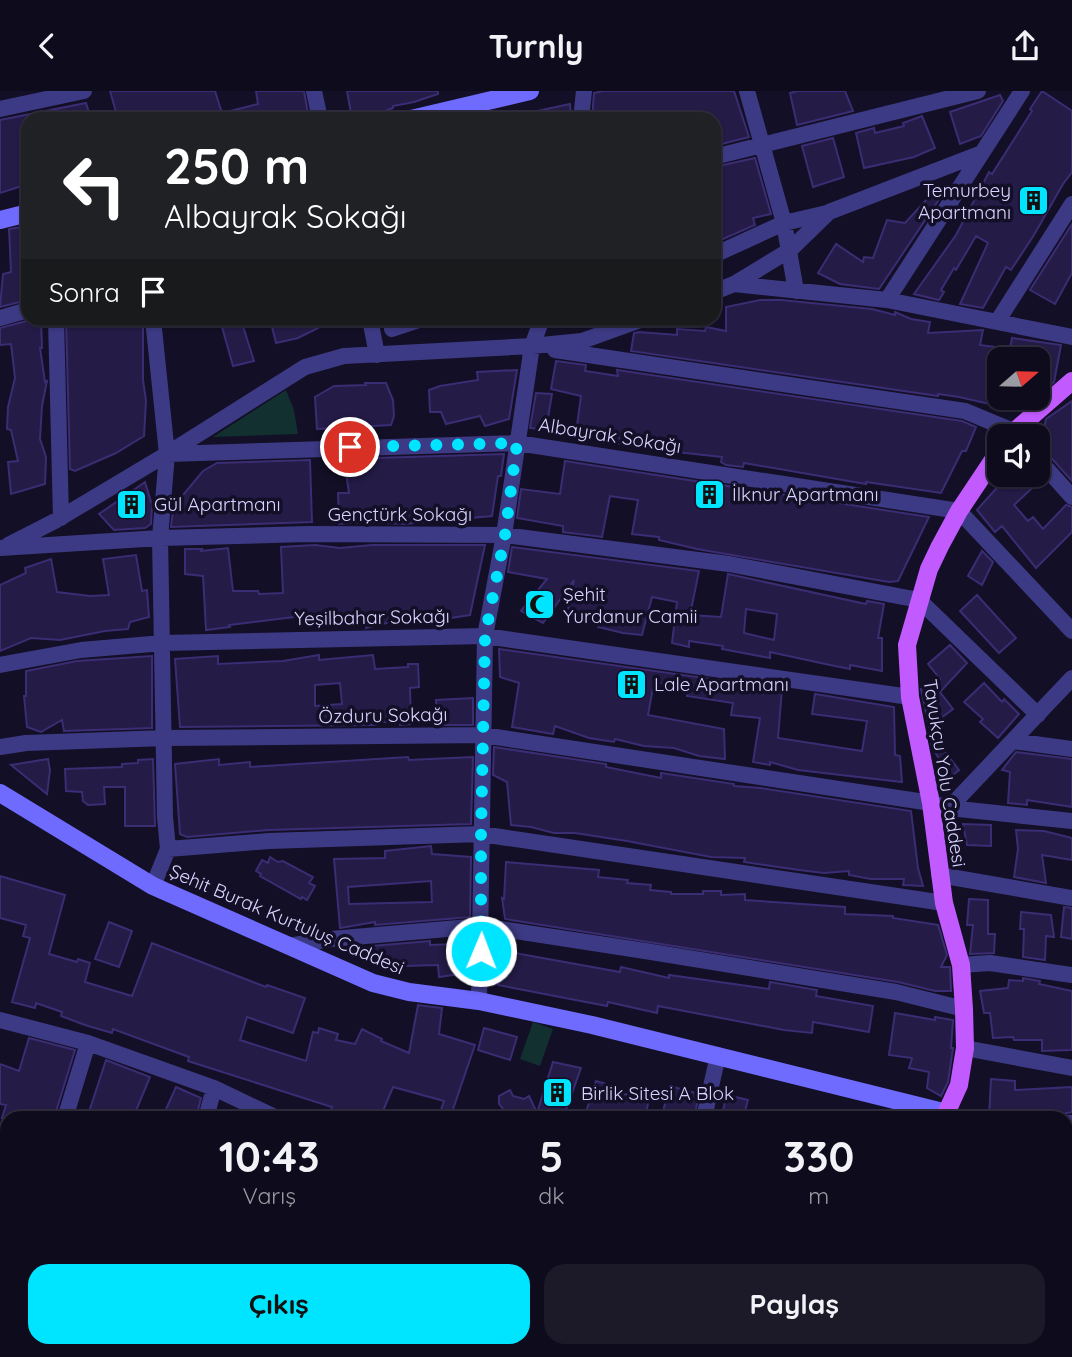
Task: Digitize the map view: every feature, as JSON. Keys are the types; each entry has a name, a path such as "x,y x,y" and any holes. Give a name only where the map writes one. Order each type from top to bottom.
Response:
{"main road":[{"path":"1024,424 1072,381"},
{"name":"Tavukçu Yolu Caddesi","path":"952,1111 965,1048 961,965 939,875 930,803 910,697 907,645 929,569 960,511 987,469"}],"street":[{"path":"0,109 84,91"},
{"path":"314,91 318,112"},
{"path":"441,112 530,91"},
{"path":"582,112 584,91"},
{"path":"747,91 784,223 796,291"},
{"path":"721,155 978,91"},
{"path":"887,300 1022,91"},
{"path":"721,252 784,223 829,212 982,153"},
{"path":"996,322 1072,204"},
{"path":"721,289 790,250 829,212"},
{"path":"0,220 21,215"},
{"path":"734,284 887,300 1072,337"},
{"path":"0,318 21,312"},
{"path":"56,326 61,518"},
{"path":"153,886 168,849 165,817 160,538 167,454 154,326"},
{"path":"371,326 377,355"},
{"path":"392,329 401,326"},
{"path":"479,1001 485,636 505,535 532,347 540,326"},
{"path":"1,549 61,518 305,367 344,356 532,347 582,341 624,326"},
{"path":"532,347 965,411 992,424"},
{"name":"Albayrak Sokağı","path":"167,454 517,443 960,511"},
{"path":"1050,472 1072,497"},
{"path":"960,511 1072,631"},
{"name":"Gençtürk Sokağı","path":"1,549 160,538 308,534 505,535 729,563 919,600"},
{"path":"919,600 1038,715"},
{"name":"Yeşilbahar Sokağı","path":"0,664 81,650 163,643 485,636 910,697"},
{"path":"949,808 1072,678"},
{"name":"Özduru Sokağı","path":"0,747 26,743 165,739 483,734 949,808 1072,821"},
{"path":"1013,741 1072,749"},
{"name":"Şehit Burak Kurtuluş Caddesi","path":"1,797 153,886 373,983 409,992 479,1001 718,1055 932,1111"},
{"path":"168,849 268,841 481,834 944,904"},
{"path":"939,875 1072,898"},
{"path":"288,946 331,939 482,926 896,992 964,1009"},
{"path":"961,965 990,963 1072,975"},
{"path":"0,1020 88,1043 214,1088 262,1111"},
{"path":"67,1111 88,1043"},
{"path":"965,1048 1072,1067"},
{"path":"706,1111 718,1055"},
{"path":"208,1111 214,1088"}],"green space":[{"path":"286,390 294,410 298,434 213,437"},
{"path":"533,1022 553,1029 540,1066 520,1059"}],"building":[{"path":"110,91 215,91 222,112 116,112"},
{"path":"256,91 304,91 308,112 226,112 258,104"},
{"path":"347,91 438,91 438,94 393,106 382,112 351,112"},
{"path":"734,91 749,137 721,144 721,112 593,112 594,93"},
{"path":"845,91 853,111 797,125 790,93"},
{"path":"1042,91 1072,111 1072,172 1034,235 1011,270 1006,267 983,308 960,304 988,243 976,236 941,290 944,292 939,300 914,294 956,235 989,172 992,174"},
{"path":"1000,95 1003,101 981,136 960,144 950,112"},
{"path":"86,103 89,112 40,112"},
{"path":"570,104 571,112 532,112"},
{"path":"21,116 21,186 0,193 0,120"},
{"path":"922,116 935,148 914,157 864,168 856,133 874,128 875,133 904,126 903,123"},
{"path":"833,138 844,177 813,187 802,146"},
{"path":"755,158 771,214 753,218 755,225 721,240 721,165"},
{"path":"940,185 946,189 879,289 840,284 818,273 836,244 863,262 864,257 873,258 887,220 905,223"},
{"path":"1072,224 1072,273 1055,304 1030,290"},
{"path":"21,227 21,302 0,307 3,274 11,272 9,229"},
{"path":"760,300 781,300 872,309 895,315 895,312 911,319 930,322 928,333 983,330 980,345 995,347 987,347 987,403 959,397 631,351 634,333 677,335 677,329 705,331 706,327 726,331 726,307"},
{"path":"21,322 21,326 41,326 40,348 45,382 47,381 40,439 46,457 45,484 11,494 8,462 18,461 11,430 7,429 8,407 15,378 11,344 0,345 0,328"},
{"path":"66,326 143,326 143,380 146,401 144,436 116,453 75,471 70,469"},
{"path":"243,326 254,361 233,366 222,327"},
{"path":"272,326 318,328 298,338 276,343"},
{"path":"1012,338 1061,345 1054,382 1050,386 1050,347 1010,347"},
{"path":"556,361 586,365 585,371 618,376 617,370 962,421 976,427 966,451 962,451 941,493 866,484 744,463 743,467 726,465 721,462 722,457 676,452 620,439 620,444 576,433 581,396 551,389"},
{"path":"517,370 509,419 485,426 480,416 446,424 441,412 430,412 429,390 478,380 477,372"},
{"path":"365,383 386,383 393,400 394,416 391,425 317,429 315,397 334,386 366,385"},
{"path":"536,393 552,394 546,430 530,428"},
{"path":"1072,401 1072,481 1050,456 1050,424 1045,424 1046,419"},
{"path":"504,454 492,516 404,524 339,524 338,493 349,493 344,459"},
{"path":"310,460 312,522 171,527 174,502 178,501 203,471 217,463"},
{"path":"565,461 929,517 898,581 889,582 697,549 659,540 659,537 632,534 638,500 610,496 602,537 563,532 563,526 517,518 521,489 560,494"},
{"name":"Gül Apartmanı","path":"145,482 152,505 151,524 145,528 114,530 99,514"},
{"path":"997,487 1033,487 1014,505 1028,521 1033,517 1043,529 1066,505 1072,507 1072,532 1036,568 1002,526 995,532 977,510"},
{"path":"315,545 340,548 372,545 485,545 470,615 417,623 417,619 391,622 366,628 366,617 311,619 311,615 206,630 203,576 185,574 185,549 202,549 201,551 228,548 233,591 258,591 259,594 283,593 281,547"},
{"path":"512,547 699,571 690,615 721,617 728,574 866,604 867,601 884,604 878,638 882,638 882,671 850,665 850,669 770,652 770,658 689,641 689,647 672,643 677,602 652,597 642,635 566,619 574,580 543,623 521,611 547,579 508,572","holes":["746,609 777,614 774,640 744,633"]},
{"path":"982,551 993,562 982,585 968,576"},
{"path":"136,555 142,591 147,590 149,617 130,622 128,629 60,640 31,638 0,651 0,585 26,573 25,568 51,559 57,592 109,595 103,559"},
{"path":"977,595 1016,638 999,653 960,611"},
{"path":"950,645 967,663 940,692 953,709 929,727 921,689 940,679 928,664"},
{"path":"499,649 782,689 778,738 862,751 867,721 812,714 815,694 894,707 895,755 900,756 902,782 798,770 770,762 770,765 753,762 760,718 731,715 733,703 687,696 689,688 654,682 648,715 724,729 725,759 699,756 674,748 589,738 555,726 553,734 512,727 519,683 500,677"},
{"path":"319,655 319,660 373,655 375,669 418,664 419,687 410,688 411,724 376,722 376,725 180,727 175,659 218,656 218,664 283,661","holes":["340,683 342,704 315,706 315,685"]},
{"path":"152,656 152,728 64,731 62,720 41,732 27,727 24,696 26,671 77,661"},
{"path":"984,683 1002,702 1004,699 1019,714 998,738 980,722 983,719 964,702"},
{"path":"473,698 473,725 437,725 436,700"},
{"path":"936,740 959,770 949,778 931,744"},
{"path":"494,747 606,764 606,767 661,778 661,773 911,811 923,886 903,885 904,879 871,879 849,875 849,871 824,873 799,870 744,862 745,858 711,857 627,841 511,825 507,782 493,775"},
{"path":"1016,752 1072,759 1072,807 1027,800 1027,805 1008,803 1010,772 1002,770"},
{"path":"408,757 409,760 473,757 471,824 269,830 187,837 180,834 175,764 219,759 219,765 250,762 250,767"},
{"path":"48,759 50,770 47,794 11,765"},
{"path":"153,759 155,826 125,826 125,787 104,787 105,804 88,805 83,801 82,792 66,791 65,769 122,767 122,764"},
{"path":"963,824 991,825 991,846 967,845"},
{"path":"1016,830 1044,831 1072,838 1072,860 1042,855 1046,883 1014,877 1018,849"},
{"path":"431,846 432,854 471,857 470,917 375,925 375,922 340,928 334,859 385,858 385,851","holes":["431,881 432,902 349,904 348,887"]},
{"path":"270,857 313,877 309,883 315,886 307,900 260,876 256,871 262,860 268,863"},
{"path":"506,862 599,870 598,877 651,885 650,890 671,894 721,891 721,895 745,894 745,900 845,907 845,914 893,916 938,925 947,955 941,967 950,967 951,991 935,991 898,982 505,919 502,898 504,899"},
{"path":"0,876 65,895 49,954 90,963 85,982 132,996 152,943 266,987 267,985 305,998 293,1033 247,1017 240,1040 306,1061 313,1032 318,1033 319,1028 338,1034 336,1040 355,1044 362,1029 409,1053 418,1005 442,1008 439,1034 475,1045 452,1111 440,1111 444,1101 393,1087 383,1111 330,1111 332,1107 188,1061 189,1057 113,1029 112,1033 85,1025 61,1016 62,1012 36,1003 35,1008 12,1002 30,938 23,936 26,925 0,918"},
{"path":"969,899 988,900 988,934 995,934 994,953 970,954 973,925 967,925"},
{"path":"1064,907 1072,908 1072,939 1061,937"},
{"path":"1021,912 1051,915 1054,937 1046,936 1045,960 1023,957 1024,929 1020,929"},
{"path":"109,922 132,931 119,967 95,959"},
{"path":"430,941 430,945 458,944 459,959 466,959 467,973 439,977 438,965 404,966 370,958 372,946"},
{"path":"504,951 620,972 621,967 669,978 669,975 769,989 770,982 817,990 816,996 873,1006 869,1032 813,1022 812,1033 784,1030 658,1006 657,1013 608,1002 607,1006 498,985"},
{"path":"1023,978 1072,991 1072,1050 1042,1051 1042,1040 993,1038 990,1013 984,1013 980,991 1008,988 1009,980 1023,981"},
{"path":"895,1013 935,1020 935,1017 953,1020 953,1048 948,1082 941,1096 927,1088 929,1072 909,1068 912,1058 889,1055"},
{"path":"484,1028 517,1037 510,1060 478,1050"},
{"path":"29,1038 75,1050 56,1111 4,1111 6,1105 0,1104 0,1064 19,1071"},
{"path":"106,1060 150,1077 136,1111 89,1111"},
{"name":"Birlik Sitesi A Blok","path":"553,1062 581,1068 566,1111 538,1111"},
{"path":"991,1079 1015,1081 1015,1090 1072,1087 1072,1111 989,1111"},
{"path":"596,1081 617,1087 615,1092 649,1099 646,1111 586,1111"},
{"path":"670,1086 699,1094 695,1111 663,1111"},
{"path":"176,1087 201,1098 198,1111 165,1111"},
{"name":"Birlik Sitesi A Blok","path":"510,1090 513,1096 524,1099 529,1096 536,1111 499,1111 503,1109 499,1104 499,1096"},
{"path":"727,1095 748,1100 745,1111 723,1111"}],"place":[{"name":"Temurbey Apartmanı","path":"1034,201"},
{"name":"İlknur Apartmanı","path":"709,494"},
{"name":"Gül Apartmanı","path":"131,504"},
{"name":"Şehit Yurdanur Camii","path":"540,605"},
{"name":"Lale Apartmanı","path":"631,684"},
{"name":"Birlik Sitesi A Blok","path":"558,1093"}],"route":[{"path":"350,447 517,443 505,535 485,636 481,951"}]}
